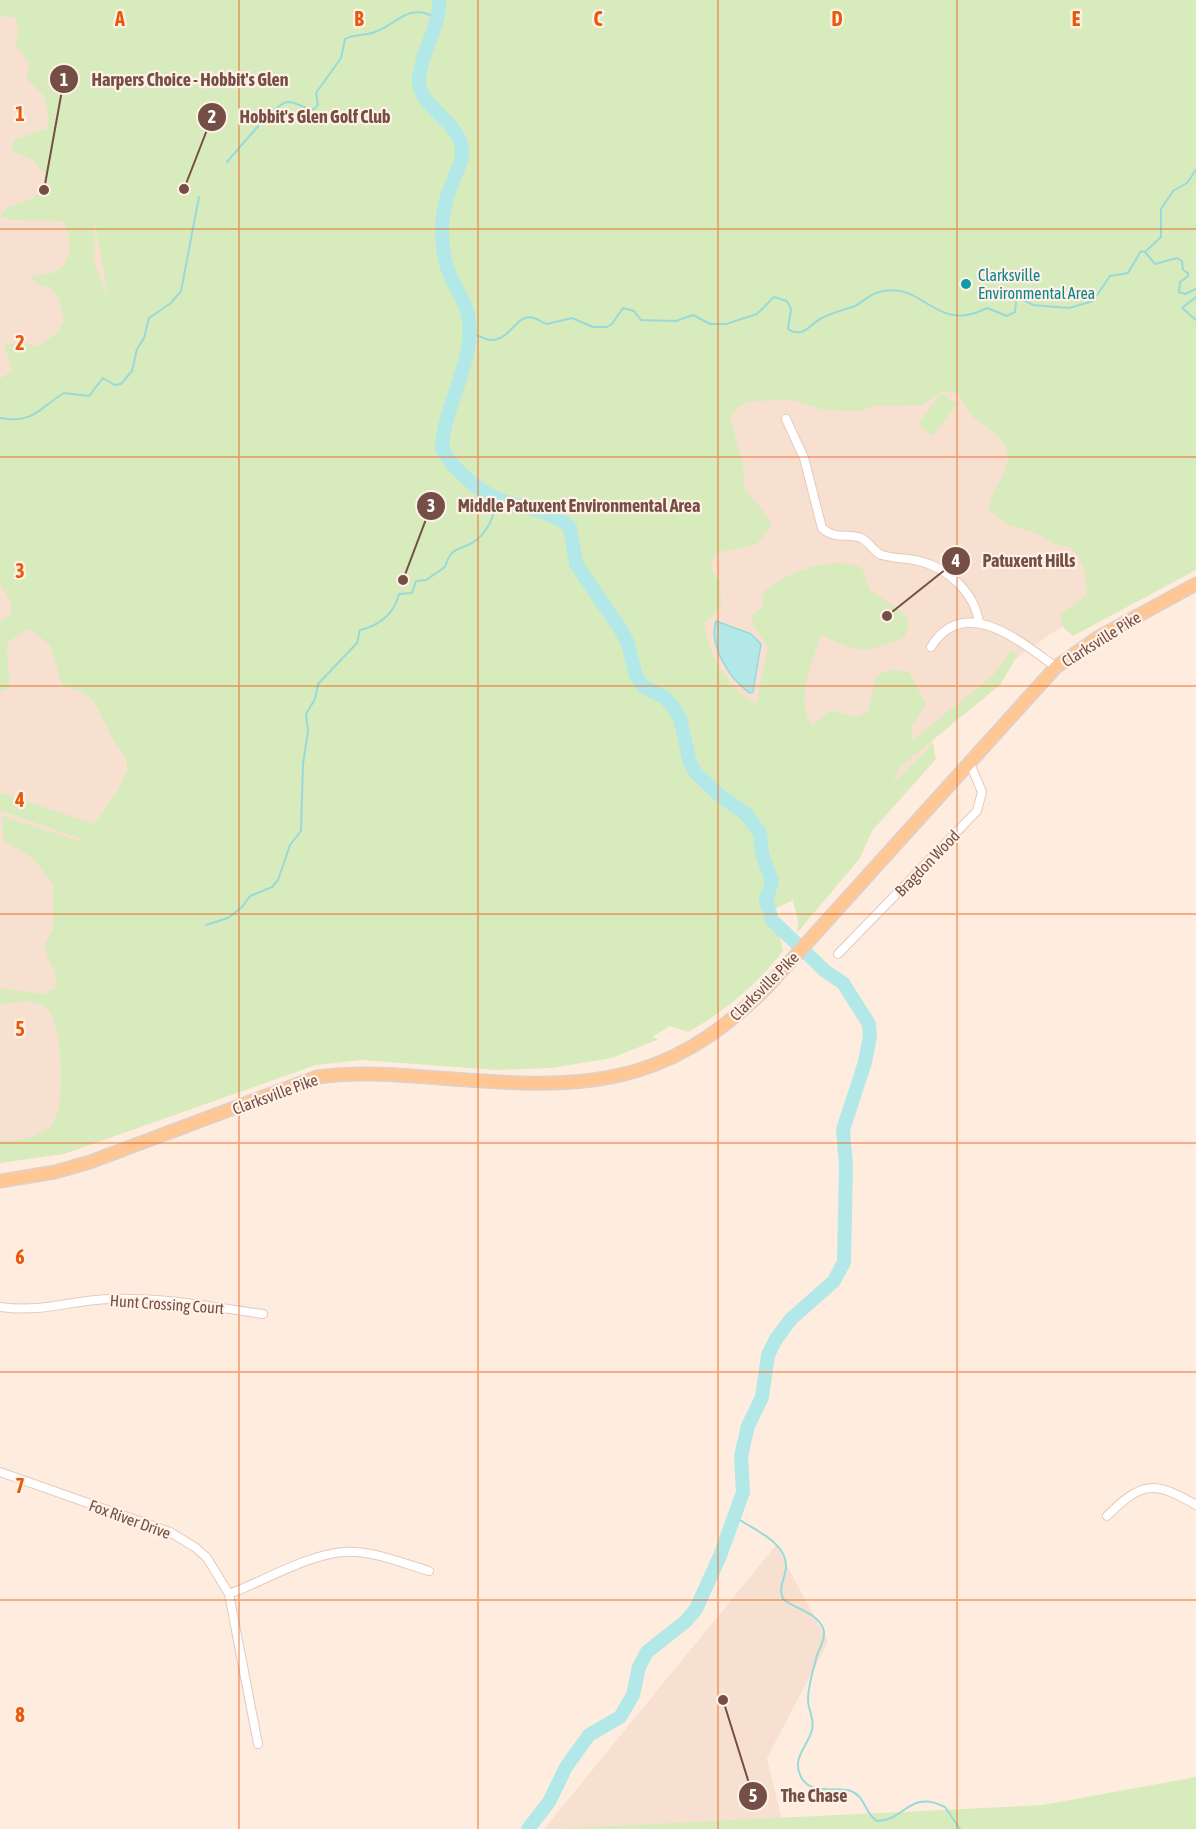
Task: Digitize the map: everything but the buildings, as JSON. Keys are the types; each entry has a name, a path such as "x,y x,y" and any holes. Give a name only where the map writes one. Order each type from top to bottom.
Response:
{"main road":[{"name":"Clarksville Pike","path":"0,1181 55,1172 90,1162 317,1077 354,1073 546,1085 598,1080 637,1071 677,1055 711,1035 746,1008 1056,667 1115,627 1196,584"}],"street":[{"path":"786,419 804,458 822,528 838,537 861,538 879,554 919,561 946,575 966,591 977,610 979,623"},
{"path":"931,647 937,637 947,629 963,624 979,623 1004,632 1056,667"},
{"name":"Bragdon Wood","path":"838,954 977,811 982,792 969,761"},
{"name":"Hunt Crossing Court","path":"0,1307 41,1310 99,1300 127,1299 263,1314"},
{"name":"Fox River Drive","path":"0,1472 184,1540 207,1558 229,1594 258,1744"},
{"path":"1107,1516 1129,1495 1144,1489 1169,1490 1196,1505"},
{"path":"229,1594 316,1558 344,1552 382,1557 429,1571"}],"shaded area":[{"path":"0,0 65,65 112,315 0,387"},
{"path":"953,369 1113,599 1052,633 1014,660 931,731 933,743 818,860 685,651 732,400"},
{"path":"94,466 127,776 94,825 0,792 0,483"},
{"path":"0,811 84,840 63,1132 0,1153"},
{"path":"776,1545 828,1642 767,1758 784,1829 544,1829"}],"green space":[{"path":"0,0 1196,0 1196,570 1073,636 1064,628 1060,616 1087,593 1084,568 1070,547 1057,545 1035,533 1009,525 989,510 1003,475 1008,455 998,436 971,415 958,393 942,391 922,405 872,406 861,411 824,410 788,399 749,402 738,407 730,418 743,464 744,488 767,516 772,526 756,545 719,552 711,561 713,572 720,581 721,608 704,624 715,659 736,689 756,704 768,647 753,625 752,615 762,607 764,592 797,572 824,564 850,564 862,568 870,590 906,615 909,626 905,637 879,647 862,650 821,635 806,681 805,704 812,726 831,710 856,717 868,712 876,676 892,670 900,670 909,672 926,704 911,727 913,740 992,676 1011,651 1018,655 1000,685 900,767 893,783 933,743 936,759 872,831 860,858 797,933 798,922 793,900 767,913 780,936 783,951 763,975 715,1016 688,1032 670,1026 652,1037 659,1039 612,1058 551,1068 497,1070 361,1060 316,1065 64,1154 0,1163 0,1141 29,1138 44,1131 54,1122 58,1113 61,1083 57,1031 48,1010 31,1002 0,1005 0,988 43,994 56,988 55,972 47,957 45,944 53,929 53,885 34,859 3,840 2,816 82,842 84,840 0,811 0,792 94,824 117,791 127,771 125,756 113,740 94,702 86,694 62,685 50,645 30,629 9,641 7,653 10,688 0,692 0,621 11,615 11,602 0,584 0,379 12,370 4,345 15,343 39,346 58,332 64,320 59,298 50,287 39,285 30,276 51,273 61,268 68,256 70,241 62,221 11,220 0,216 8,207 33,199 48,179 33,160 11,151 14,140 48,128 48,120 44,97 26,75 30,64 15,44 19,33 16,18 0,16","holes":["95,225 109,301 94,262"]},
{"path":"941,393 957,404 933,436 918,424"},
{"path":"1196,1777 1196,1829 551,1829 1043,1805"}],"water":[{"path":"716,621 751,634 761,644 753,692 750,693 735,680 722,661 715,641"}],"waterway":[{"path":"439,0 437,19 423,59 419,79 425,99 455,131 460,140 462,155 446,203 442,237 444,257 452,280 464,302 469,320 467,353 448,416 442,448 459,472 484,491 501,500 554,516 570,527 576,564 621,630 628,644 636,676 643,686 665,698 680,718 690,763 696,773 719,795 746,814 760,833 762,853 772,882 766,900 772,920 825,971 843,983 869,1024 870,1036 865,1062 843,1130 846,1165 844,1262 834,1281 791,1319 776,1339 768,1355 762,1397 748,1426 741,1456 743,1492 720,1556 696,1609 686,1621 647,1652 639,1667 633,1695 620,1717 589,1735 566,1767 549,1802 528,1829"},
{"path":"227,162 265,119 281,105 291,102 314,109 318,105 316,93 341,58 345,39 381,30 409,13 426,13 437,18"},
{"path":"1145,252 1161,237 1161,209 1173,191 1187,183 1196,170"},
{"path":"0,418 29,417 64,393 89,396 103,378 115,385 121,384 132,371 137,349 144,338 149,318 171,303 181,291 199,197"},
{"path":"469,334 488,340 498,339 518,322 528,317 547,324 572,318 593,327 607,327 612,324 623,308 634,311 641,320 676,321 693,315 710,324 726,324 757,314 774,297 787,301 791,309 788,329 799,332 806,330 820,319 855,306 876,293 895,290 908,293 942,312 954,315 969,315 987,308 1007,316 1015,312 1016,301 1020,298 1033,305 1069,308 1093,301 1110,276 1128,273 1141,251 1145,252 1155,264 1177,258 1182,261 1183,270 1188,273 1188,276 1180,282 1179,292 1185,294 1196,289"},
{"path":"1196,297 1182,308 1196,320"},
{"path":"206,925 228,918 242,907 250,896 272,887 278,880 290,845 301,831 303,764 308,731 306,714 315,699 318,684 357,643 360,630 386,618 399,594 412,593 416,581 426,580 445,567 452,553 482,535 492,518 498,499"},
{"path":"734,1516 767,1537 781,1550 786,1567 781,1587 783,1599 810,1614 823,1628 823,1640 809,1689 808,1703 813,1726 798,1764 798,1770 805,1783 817,1788 856,1793 877,1821 886,1820 915,1804 933,1802 945,1807 960,1829"}],"place":[{"name":"Hobbit's Glen Golf Club","path":"184,189"},
{"name":"Harpers Choice - Hobbit's Glen","path":"44,190"},
{"name":"Clarksville Environmental Area","path":"966,284"},
{"name":"Middle Patuxent Environmental Area","path":"403,580"},
{"name":"Patuxent Hills","path":"887,616"},
{"name":"The Chase","path":"723,1700"}]}
